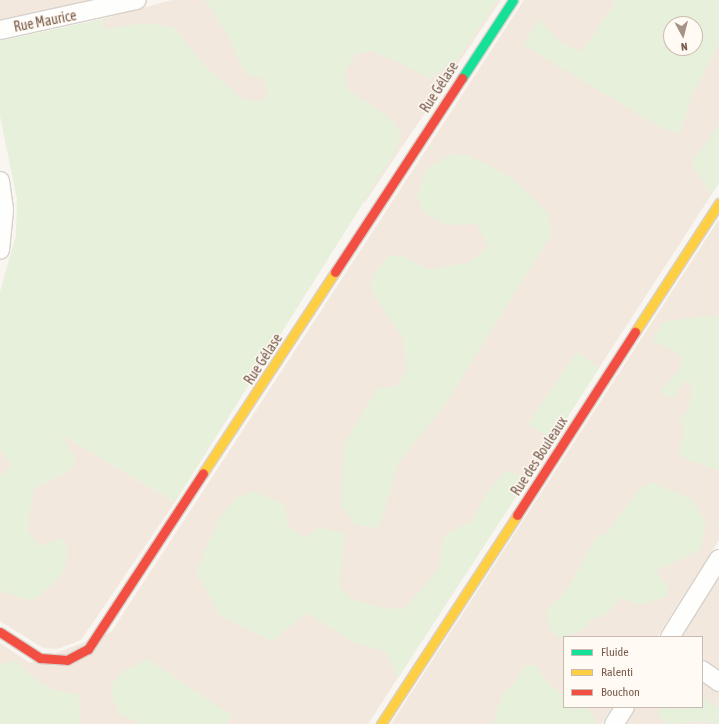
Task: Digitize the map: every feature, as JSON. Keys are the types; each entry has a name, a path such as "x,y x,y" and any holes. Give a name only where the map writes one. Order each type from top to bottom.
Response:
{"street":[{"name":"Rue Maurice","path":"0,30 137,0"},
{"name":"Rue Gélase","path":"0,632 40,658 54,660 77,656 92,644 513,0"},
{"path":"0,181 4,210 0,250"},
{"name":"Rue des Bouleaux","path":"381,724 719,203"},
{"path":"671,636 719,559"},
{"path":"703,671 719,682"},
{"path":"614,724 624,708"}],"shaded area":[{"path":"0,0 101,0 21,19 0,19"},
{"path":"172,0 501,0 365,202 123,118 102,19"},
{"path":"524,0 719,0 719,183 368,724 0,724 0,643 30,663 111,632"},
{"path":"719,219 719,540 658,636 563,636 563,708 611,708 601,724 391,724"},
{"path":"0,398 175,502 81,640 58,649 43,648 0,621"},
{"path":"719,574 719,672 703,661 703,636 682,636 681,632"},
{"path":"703,682 719,692 719,724 626,724 636,708 703,708"}],"green space":[{"path":"205,0 498,0 456,61 429,79 399,62 371,51 356,54 345,72 346,88 394,121 401,135 394,154 175,502 62,435 77,462 66,473 34,489 27,531 41,546 62,538 68,545 66,564 60,578 35,599 26,600 0,590 0,476 11,467 0,448 0,292 16,235 17,199 0,116 0,41 102,19 104,29 146,23 173,27 209,70 244,100 262,101 268,92 263,78 249,75 240,64 228,35"},
{"path":"613,0 719,0 719,44 693,93 680,134 660,127 523,45 539,18 559,41 582,52 613,6"},
{"path":"719,125 719,183 711,194 691,163"},
{"path":"451,154 468,155 511,177 548,213 551,235 445,405 399,462 379,528 356,525 341,506 344,445 377,388 395,387 407,371 403,339 371,290 373,275 389,256 403,256 427,269 470,262 488,247 477,224 445,225 423,211 417,196 427,169"},
{"path":"705,316 719,317 719,471 684,458 679,451 684,431 680,420 690,406 692,384 684,380 674,398 662,395 662,388 680,370 681,357 672,349 653,342 663,322"},
{"path":"577,352 599,368 553,440 528,424"},
{"path":"506,470 527,480 398,678 385,651 353,642 307,613 272,641 220,616 196,571 219,519 237,497 255,491 285,505 288,526 305,538 319,528 345,533 339,588 352,599 382,608 404,609 438,570 444,536 472,521 488,491"},
{"path":"652,482 693,500 706,524 700,550 658,570 657,575 668,586 668,596 641,605 621,598 602,618 593,617 586,628 568,636 563,636 561,639 550,631 546,612 568,588 596,537 608,532 638,490"},
{"path":"148,659 232,716 226,724 141,724 118,713 110,686 122,672"},
{"path":"16,661 35,679 56,691 79,694 80,724 0,724 0,664"},
{"path":"536,665 549,685 563,695 563,708 589,708 597,724 488,724 494,722 502,695 515,683 524,666"},
{"path":"703,698 719,708 719,724 701,721 668,724 659,716 658,708 703,708"}],"traffic: fast":[{"path":"462,78 513,0"}],"traffic: slow":[{"path":"635,332 719,203"},
{"path":"203,473 335,272"},
{"path":"381,724 517,515"}],"traffic: jam":[{"path":"335,272 462,78"},
{"path":"517,515 635,332"},
{"path":"0,632 40,658 67,660 88,649 203,473"}]}
